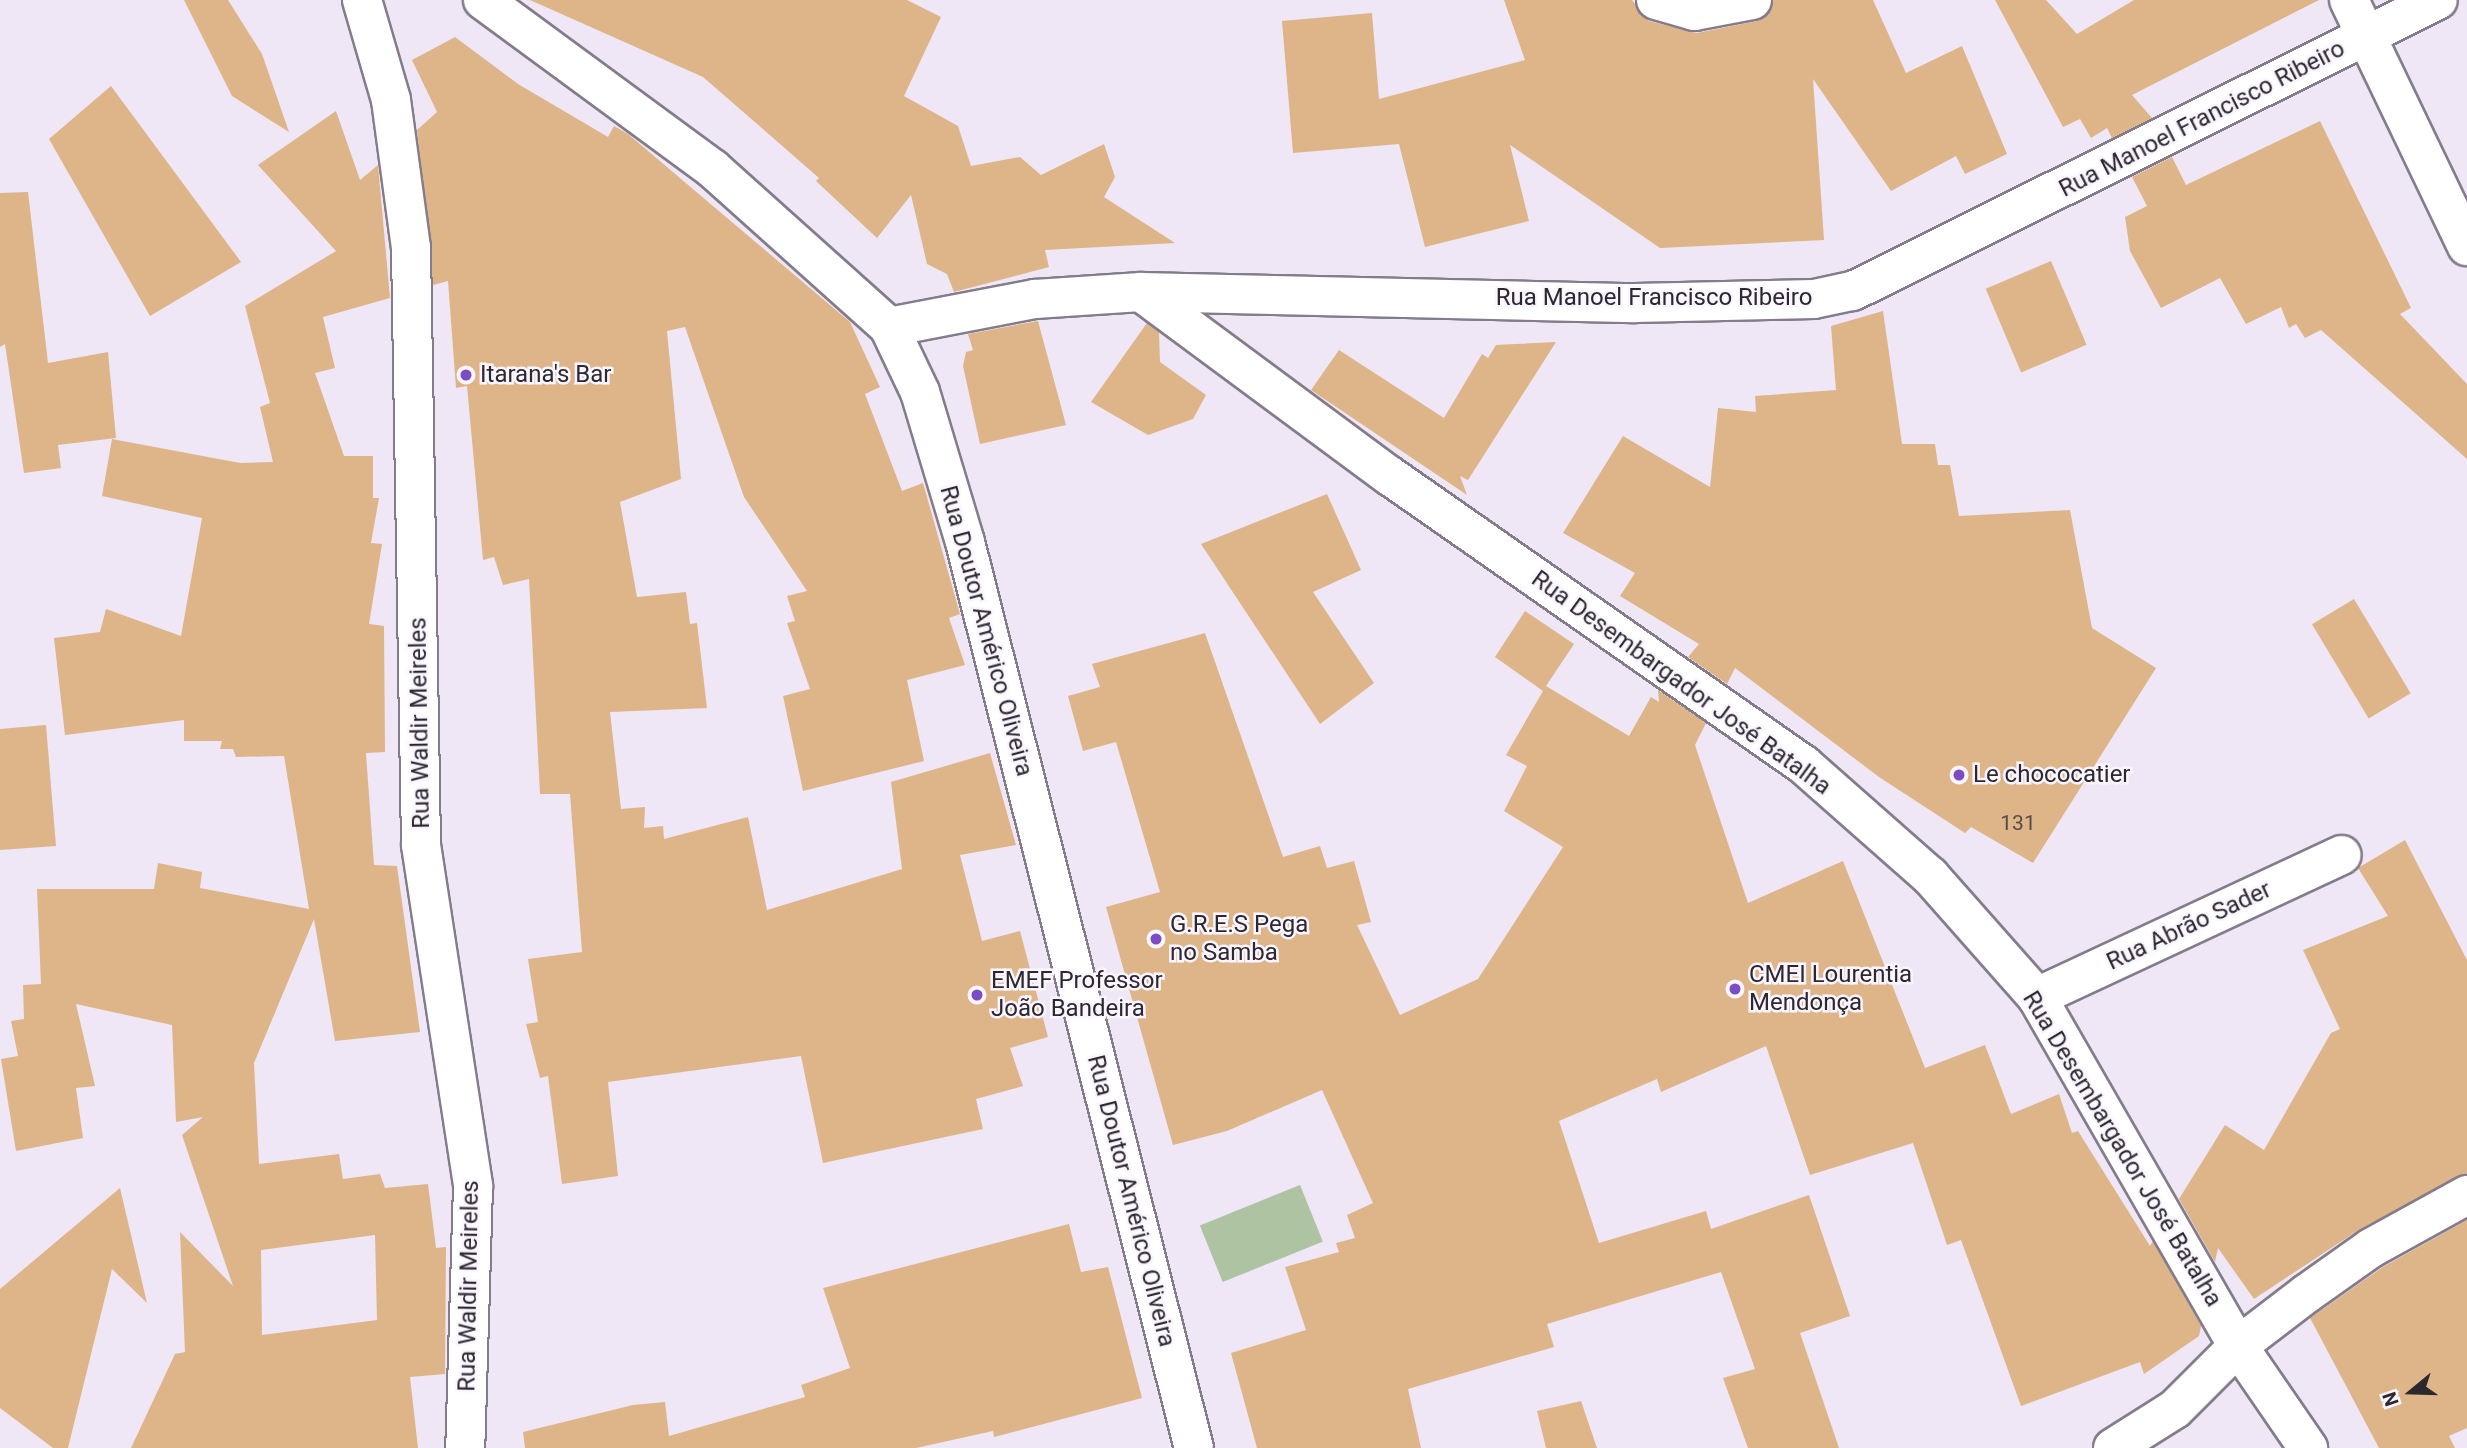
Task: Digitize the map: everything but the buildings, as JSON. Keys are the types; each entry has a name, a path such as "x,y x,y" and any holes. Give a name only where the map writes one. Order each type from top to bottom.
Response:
{"street":[{"name":"Rua Waldir Meireles","path":"362,0 391,100 411,248 421,845 473,1186 465,1448"},
{"name":"Rua Doutor Américo Oliveira","path":"483,0 713,169 888,327 920,392 965,542 1194,1448"},
{"path":"1656,0 1693,11 1752,0"},
{"path":"2349,0 2467,246"},
{"name":"Rua Manoel Francisco Ribeiro","path":"888,327 1035,299 1141,292 1635,303 1827,296 1898,271 2438,0"},
{"name":"Rua Desembargador José Batalha","path":"1141,292 1390,476 1804,765 1930,876 2036,997 2238,1346 2308,1448"},
{"name":"Rua Abrão Sader","path":"2036,997 2341,855"},
{"path":"2113,1448 2175,1409 2238,1346 2371,1248 2467,1195"}],"green space":[{"path":"1300,1185 1323,1242 1223,1282 1200,1225"}],"place":[{"name":"Itarana's Bar","path":"466,375"},
{"name":"Le chococatier","path":"1959,775"},
{"name":"G.R.E.S Pega no Samba","path":"1156,939"},
{"name":"CMEI Lourentia Mendonça","path":"1735,989"},
{"name":"EMEF Professor João Bandeira","path":"977,995"}]}
